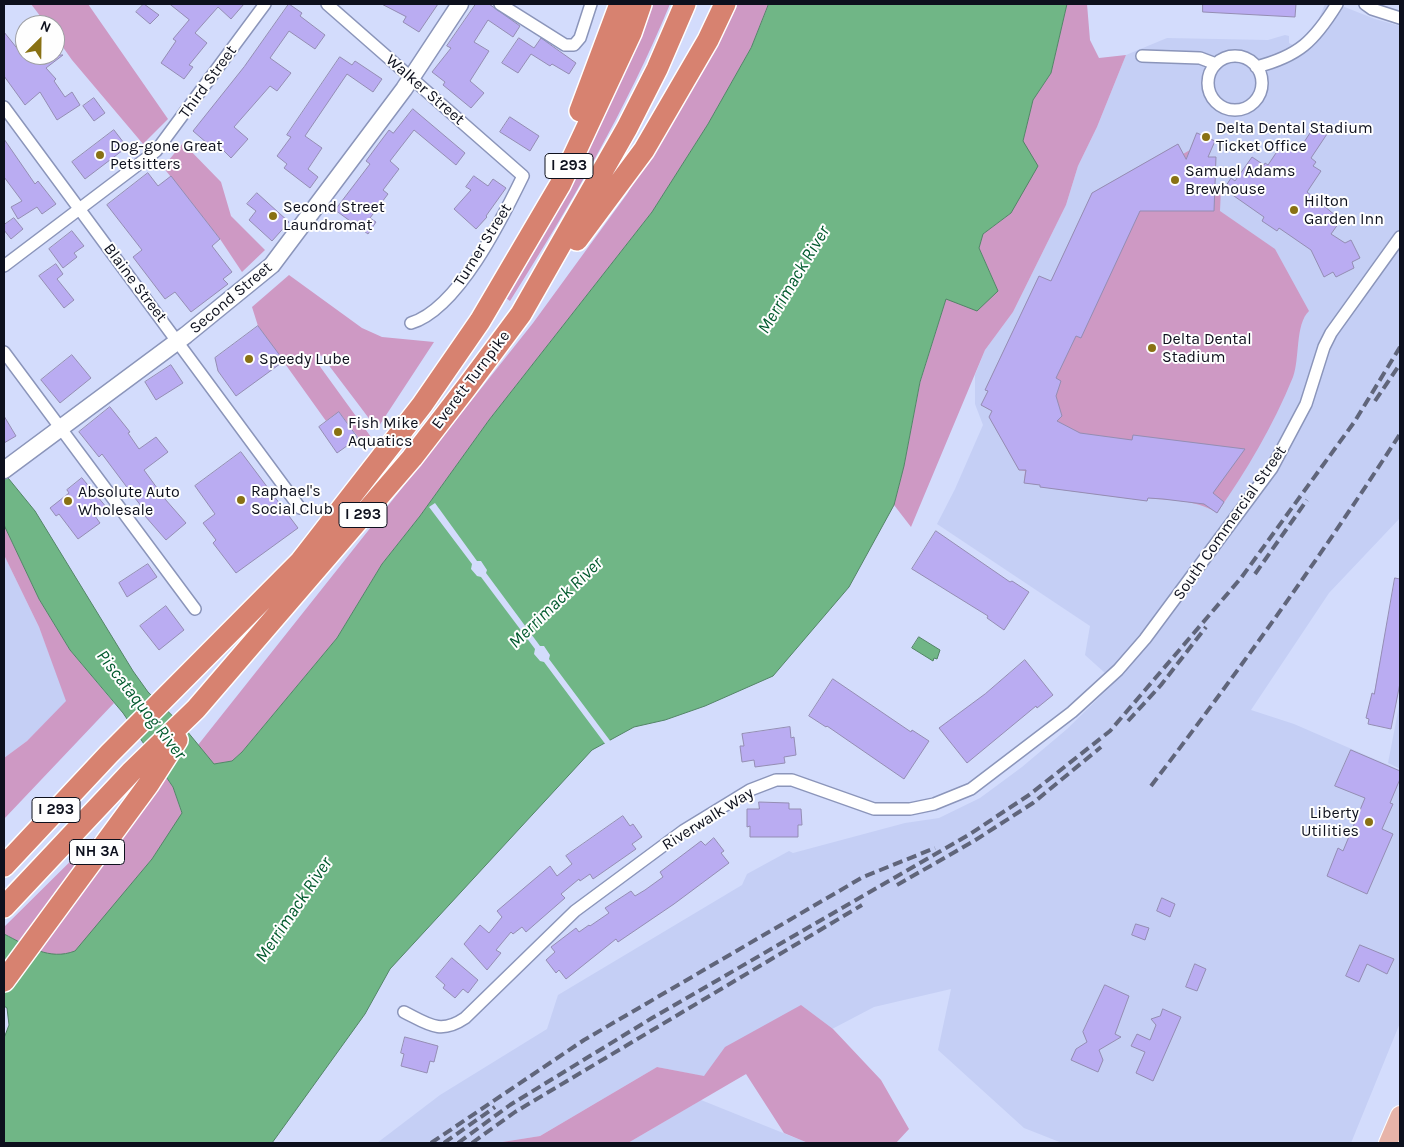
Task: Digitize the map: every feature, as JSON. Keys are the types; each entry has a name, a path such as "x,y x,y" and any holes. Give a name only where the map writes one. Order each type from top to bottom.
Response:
{"highway":[{"path":"480,321 582,106 620,4"},
{"name":"Everett Turnpike","path":"4,866 109,754 300,562 378,464 480,321 560,185 631,33 641,4"},
{"name":"Everett Turnpike","path":"4,907 140,778 196,709 412,458 521,314 627,128 657,69 684,4"},
{"path":"521,314 644,150 708,40 725,4"},
{"name":"NH 3A","path":"4,981 47,920 140,778"}],"main road":[{"name":"Second Street","path":"4,470 179,341 272,265 412,78 460,4"},
{"path":"1388,1143 1400,1115"}],"street":[{"name":"Third Street","path":"4,266 136,168 161,146 265,4"},
{"name":"Walker Street","path":"327,4 523,176"},
{"path":"500,4 565,45 574,46 580,38 591,4"},
{"path":"1256,67 1293,54 1308,44 1321,30 1336,4"},
{"path":"1365,4 1378,11 1400,18"},
{"path":"1142,56 1200,58 1216,64"},
{"path":"1236,56 1244,58 1256,67 1262,83 1260,91 1251,105 1236,110 1220,106 1210,94 1208,78 1216,64 1222,59 1236,56"},
{"name":"Blaine Street","path":"4,107 179,341 300,508"},
{"name":"Turner Street","path":"411,323 424,319 436,311 455,290 476,260 523,176"},
{"name":"South Commercial Street","path":"1118,670 1177,599 1272,468 1302,412 1331,333 1400,237"},
{"path":"4,352 195,609"},
{"name":"Riverwalk Way","path":"404,1012 436,1026 454,1025 473,1010 575,911 683,831 750,790 776,780 792,780 874,808 910,809 934,804 971,789 1072,712 1118,670"}],"shaded area":[{"path":"31,4 88,4 168,119 143,144 65,50 65,15 39,15"},
{"path":"650,4 670,4 616,119 576,193 510,301 506,298 534,251 600,122"},
{"path":"735,4 769,4 751,48 708,124 652,212 489,420 420,516 382,564 337,638 242,752 232,761 214,764 198,745 533,323 627,194 703,68"},
{"path":"1067,4 1087,4 1090,40 1099,58 1126,55 1097,127 1078,166 1066,205 1013,312 985,350 911,527 894,505 904,466 920,383 946,299 998,291 979,248 983,234 1011,213 1023,141 1033,100 1051,73"},
{"path":"1325,4 1337,4 1375,19 1400,26 1400,518 1329,593 1251,710 1294,724 1400,770 1400,1023 1351,1143 1062,1143 1024,1128 938,1050 951,989 874,1007 731,1082 657,1067 540,1136 496,1143 377,1143 440,1095 547,1029 558,995 742,885 747,874 789,851 793,853 905,823 939,818 980,798 1022,767 1067,729 1115,682 1085,655 1090,626 937,524 955,489 983,425 975,404 975,375 985,350 1013,312 1066,205 1078,166 1097,127 1126,55 1167,38 1268,40 1285,35 1289,36 1289,43 1293,45 1305,39 1318,21"},
{"name":"Delta Dental Stadium","path":"1197,133 1215,141 1208,157 1216,157 1215,187 1221,188 1220,211 1275,249 1309,311 1302,324 1293,377 1277,413 1249,464 1217,513 1201,505 1183,501 1148,498 1147,501 1040,487 1040,485 1024,483 1025,471 1019,470 989,417 992,411 981,405 988,391 985,390 1039,276 1051,281 1092,193 1178,144 1183,154 1190,150"},
{"path":"183,143 221,182 231,216 265,250 242,272 220,239 163,167"},
{"path":"289,275 362,328 382,337 434,342 377,429 321,355 316,361 371,437 365,446 339,412 326,421 258,326 252,307"},
{"path":"4,525 39,599 70,650 114,703 4,819 4,758 27,741 66,701 39,627 4,555"},
{"path":"4,555 39,627 67,701 27,741 4,758"},
{"path":"1400,701 1400,769 1388,763"},
{"path":"166,777 173,787 182,814 152,859 76,951 56,955 37,950 132,817"},
{"path":"96,836 100,838 22,943 4,934 4,927"},
{"path":"801,1005 833,1029 881,1080 909,1129 896,1143 808,1143 784,1133 746,1074 628,1143 496,1143 540,1136 657,1067 704,1076 725,1047"},
{"path":"701,1100 808,1143 628,1143"}],"water":[{"path":"769,4 1067,4 1051,73 1033,100 1023,141 1038,166 1011,213 983,234 979,248 998,291 977,311 946,299 920,382 904,466 894,505 849,587 773,676 705,706 665,720 634,727 592,750 390,969 365,1014 272,1143 4,1143 4,1038 9,1025 7,1008 4,1006 4,934 47,953 65,954 75,951 152,859 182,813 173,787 123,713 70,650 39,599 4,525 4,473 35,511 133,671 148,692 182,725 214,764 232,761 242,752 337,638 382,564 420,516 489,420 652,212 708,124 751,48"},
{"path":"919,637 940,650 937,659 934,658 933,661 912,648"}],"pier":[{"path":"435,503 477,561 481,561 487,570 486,573 540,646 544,646 550,655 549,659 611,742 606,745 544,662 540,661 534,654 535,649 481,577 477,576 471,569 472,564 429,507"}],"building":[{"path":"144,4 159,15 150,24 136,12"},
{"path":"170,4 244,4 231,19 218,7 195,33 207,43 189,65 193,67 184,79 161,63 176,41 173,39 189,20"},
{"path":"289,4 302,13 300,16 325,35 315,49 289,31 270,58 291,73 277,91 270,86 234,127 248,139 231,158 219,146 215,150 193,131 244,67"},
{"path":"382,4 438,4 419,32 403,22 406,17"},
{"path":"476,4 489,4 520,26 513,37 488,20 474,42 489,51 470,81 484,93 471,108 443,85 445,82 432,72 451,48 447,46"},
{"path":"1203,4 1296,4 1295,17 1203,12"},
{"path":"4,32 15,46 15,65 50,65 46,68 56,79 54,81 65,97 72,92 80,105 57,120 40,92 25,105 4,76"},
{"path":"519,38 534,48 541,38 576,63 569,74 552,64 550,66 531,54 518,73 502,63"},
{"path":"340,57 352,65 355,61 382,79 373,92 347,74 305,136 322,148 308,169 318,177 310,188 284,168 287,164 277,156 291,137 287,135"},
{"path":"94,98 105,113 94,121 83,106"},
{"path":"413,109 465,153 456,165 414,130 390,161 399,169 383,190 388,194 370,218 376,222 368,234 335,210 370,164 366,161 389,130 393,133"},
{"path":"510,117 539,136 530,151 500,132"},
{"name":"Hilton Garden Inn","path":"1317,123 1329,131 1311,158 1316,162 1313,166 1321,171 1307,192 1341,220 1331,234 1345,243 1351,240 1360,258 1352,262 1354,268 1336,277 1333,272 1324,277 1311,250 1279,228 1277,231 1262,221 1264,217 1224,189 1231,178 1235,181 1252,157 1264,165 1265,163 1268,165 1282,144 1290,149 1293,145 1298,148 1302,145"},
{"name":"Dog-gone Great Petsitters","path":"114,130 127,147 85,179 72,162"},
{"path":"1197,133 1215,141 1208,157 1216,157 1214,211 1140,211 1081,338 1076,336 1056,378 1061,381 1056,396 1062,416 1057,421 1080,433 1132,440 1133,435 1245,449 1213,493 1224,502 1217,513 1204,504 1148,498 1147,501 1040,487 1040,485 1024,483 1026,470 1019,470 989,417 992,411 981,405 988,391 985,390 1039,276 1051,281 1092,193 1178,144 1186,159"},
{"path":"4,139 35,184 38,181 56,204 42,214 37,207 18,219 11,207 22,201 4,177"},
{"path":"148,173 158,186 171,176 220,239 212,246 232,272 223,279 228,284 191,312 175,292 165,299 133,257 142,250 107,205"},
{"path":"474,176 488,186 493,179 506,188 487,217 476,229 454,209 471,190 466,187"},
{"name":"Second Street Laundromat","path":"257,193 289,222 272,241 249,220 256,211 247,204"},
{"path":"14,218 23,229 11,239 4,230 4,225"},
{"path":"72,231 84,246 74,253 77,257 63,268 49,249"},
{"path":"56,264 63,274 57,279 74,300 64,308 39,276"},
{"name":"Speedy Lube","path":"258,326 284,361 236,396 218,371 215,358"},
{"path":"72,355 91,378 60,403 41,380"},
{"path":"171,365 183,383 156,400 145,382"},
{"path":"110,407 130,432 128,433 139,449 156,437 168,452 144,470 165,499 186,523 166,540 145,516 147,514 102,454 99,457 79,432"},
{"name":"Fish Mike Aquatics","path":"339,412 358,438 337,453 319,427"},
{"path":"4,416 16,436 4,443"},
{"name":"Raphael's Social Club","path":"241,452 298,528 236,573 213,543 216,540 203,523 215,514 195,486"},
{"path":"82,478 107,508 95,516 100,523 78,539 59,514 56,516 50,508 69,493 67,490"},
{"path":"936,531 1010,582 1012,581 1029,592 1004,630 987,618 988,616 912,569"},
{"path":"148,564 157,577 127,597 119,583"},
{"path":"1395,578 1400,579 1400,683 1391,729 1368,724 1369,719 1366,718 1372,693 1374,694"},
{"path":"166,606 184,630 159,650 140,626"},
{"path":"1025,660 1053,695 1037,708 1036,706 967,763 939,728 985,694"},
{"path":"833,679 911,732 912,730 929,741 904,779 827,726 809,716"},
{"path":"790,727 791,738 794,737 796,755 784,757 785,763 755,767 754,760 742,762 740,746 744,746 742,734"},
{"name":"Liberty Utilities","path":"1351,750 1400,771 1400,779 1390,803 1393,804 1382,829 1393,834 1367,894 1327,876 1338,848 1343,851 1365,798 1335,786"},
{"path":"759,802 789,803 789,809 801,809 802,825 798,825 798,837 750,837 750,826 747,827 747,809 759,809"},
{"path":"623,816 630,826 633,824 642,837 632,844 636,849 593,879 590,874 580,881 579,879 561,894 565,898 526,932 522,927 513,934 511,932 496,950 501,953 487,970 464,944 480,925 489,933 502,917 497,911 550,866 557,876 572,864 566,856"},
{"path":"714,838 724,851 721,853 729,863 674,904 618,942 616,939 566,979 559,970 556,973 546,960 555,952 551,947 576,928 579,932 609,913 605,908 631,891 635,896 645,890 663,877 660,872 701,841 705,845"},
{"path":"1162,898 1175,904 1170,917 1157,911"},
{"path":"1136,924 1149,928 1145,940 1132,935"},
{"path":"1360,945 1394,959 1387,974 1367,964 1359,982 1346,976"},
{"path":"452,958 478,980 468,993 463,989 455,998 443,988 445,985 436,977"},
{"path":"1195,964 1206,969 1197,991 1186,987"},
{"path":"1105,985 1129,996 1115,1034 1121,1037 1099,1050 1103,1060 1098,1072 1071,1060 1076,1049 1087,1042 1083,1032"},
{"path":"1163,1009 1181,1017 1153,1081 1136,1073 1145,1052 1131,1046 1137,1034 1150,1040 1156,1025 1151,1019 1160,1016"},
{"path":"405,1037 438,1046 434,1062 430,1061 427,1073 401,1066 404,1054 401,1053"}],"railway":[{"path":"458,1143 510,1105 652,1018 970,834 1029,795 1110,731 1241,578 1355,421 1400,347"},
{"path":"1375,401 1400,364"},
{"path":"1151,786 1279,613 1400,434"},
{"path":"1255,574 1307,500"},
{"path":"1128,721 1161,685 1206,627"},
{"path":"897,885 974,841 1033,803 1101,747"},
{"path":"431,1143 584,1040 863,877 935,848"},
{"path":"472,1143 515,1112 862,905"},
{"path":"444,1143 495,1107"}],"place":[{"name":"Delta Dental Stadium Ticket Office","path":"1206,137"},
{"name":"Dog-gone Great Petsitters","path":"100,155"},
{"name":"Samuel Adams Brewhouse","path":"1175,180"},
{"name":"Hilton Garden Inn","path":"1294,210"},
{"name":"Second Street Laundromat","path":"273,216"},
{"name":"Delta Dental Stadium","path":"1152,348"},
{"name":"Speedy Lube","path":"249,359"},
{"name":"Fish Mike Aquatics","path":"338,432"},
{"name":"Raphael's Social Club","path":"241,500"},
{"name":"Absolute Auto Wholesale","path":"68,501"},
{"name":"Liberty Utilities","path":"1369,822"}],"water label":[{"name":"Merrimack River","path":"794,280"},
{"name":"Merrimack River","path":"556,603"},
{"name":"Piscataquog River","path":"141,705"},
{"name":"Merrimack River","path":"294,910"}]}
